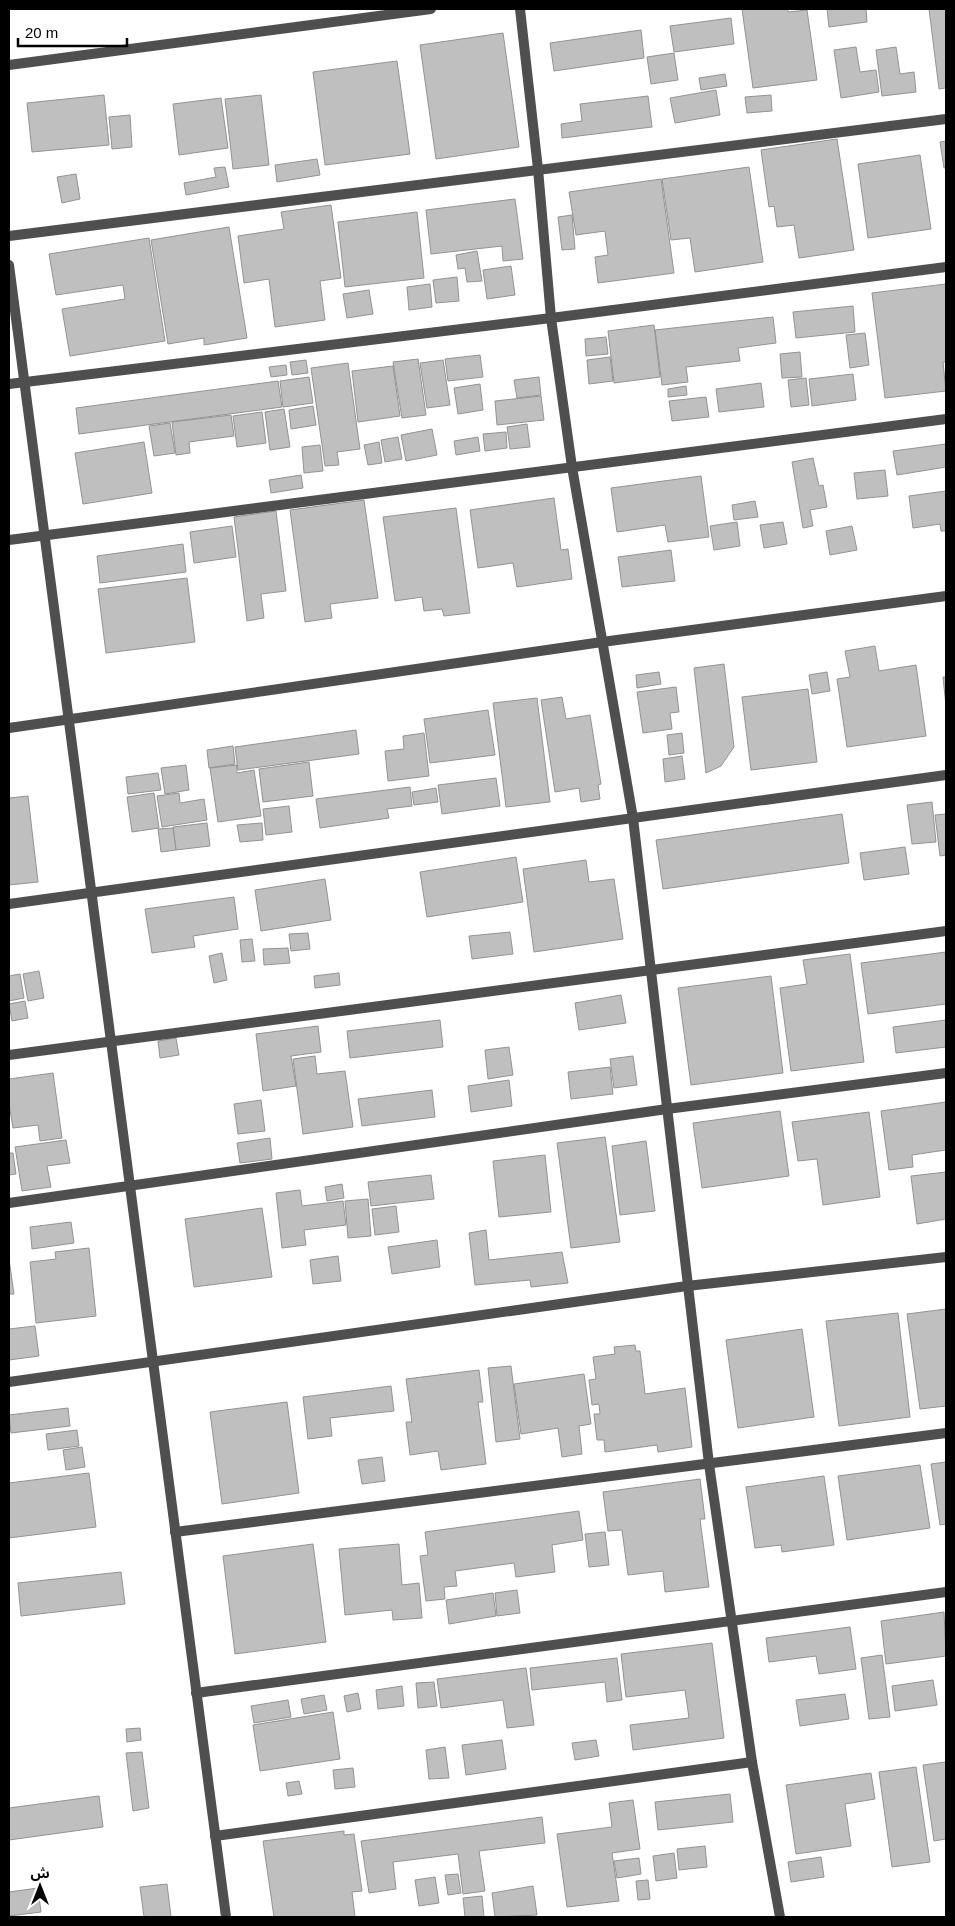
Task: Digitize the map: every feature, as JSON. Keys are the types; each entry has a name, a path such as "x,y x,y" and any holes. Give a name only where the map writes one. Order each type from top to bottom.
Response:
{"street":[{"path":"9,65 431,9"},
{"path":"520,9 538,169 551,318 572,467 633,818 709,1464 752,1762 780,1917"},
{"path":"9,236 946,119"},
{"path":"9,265 226,1917"},
{"path":"9,384 551,318 946,267"},
{"path":"9,540 946,419"},
{"path":"9,728 602,642 946,596"},
{"path":"9,904 946,775"},
{"path":"9,1056 946,930"},
{"path":"9,1203 667,1109 946,1073"},
{"path":"9,1382 152,1360 687,1286 946,1257"},
{"path":"175,1532 946,1433"},
{"path":"196,1692 946,1592"},
{"path":"215,1836 752,1762"}],"building":[{"path":"742,9 788,9 788,12 807,10 817,80 753,88"},
{"path":"827,9 866,9 867,22 829,27"},
{"path":"929,9 946,9 946,88 939,89"},
{"path":"731,18 734,44 674,52 670,26"},
{"path":"641,30 644,58 554,71 550,43"},
{"path":"503,33 519,147 436,159 420,45"},
{"path":"856,47 860,72 876,70 879,92 841,98 834,50"},
{"path":"896,47 900,74 914,72 916,92 882,96 876,50"},
{"path":"674,53 678,80 651,84 647,57"},
{"path":"397,61 410,154 325,165 313,72"},
{"path":"725,74 727,86 701,90 699,78"},
{"path":"716,90 720,115 675,123 670,98"},
{"path":"104,95 109,145 32,152 27,103"},
{"path":"261,95 269,165 233,169 225,99"},
{"path":"771,95 772,111 747,113 745,97"},
{"path":"648,96 652,127 562,138 561,124 582,121 580,104"},
{"path":"221,98 228,148 179,155 173,104"},
{"path":"130,115 132,147 112,149 109,117"},
{"path":"837,139 854,250 799,258 794,225 777,227 774,206 769,207 761,150"},
{"path":"946,141 946,168 944,168 940,142"},
{"path":"920,155 931,229 868,238 858,164"},
{"path":"317,159 320,175 277,182 275,165"},
{"path":"225,167 229,187 186,195 184,183 216,177 214,168"},
{"path":"749,167 763,262 695,272 690,238 671,240 662,179"},
{"path":"76,174 80,199 62,203 57,177"},
{"path":"661,179 674,273 598,283 595,257 608,255 605,231 576,235 569,192"},
{"path":"515,199 523,259 503,261 502,246 431,254 426,210"},
{"path":"331,205 341,278 320,281 325,320 275,327 269,279 244,283 238,236 284,229 281,212"},
{"path":"417,212 424,278 345,287 338,222"},
{"path":"572,215 575,249 562,250 558,217"},
{"path":"229,227 247,338 204,345 204,338 168,344 151,240"},
{"path":"149,238 165,341 70,356 62,309 125,299 123,285 56,295 49,254"},
{"path":"477,251 482,281 467,282 465,268 458,269 456,255"},
{"path":"511,266 515,295 487,299 483,270"},
{"path":"457,277 459,301 436,303 433,280"},
{"path":"430,284 432,307 409,310 407,287"},
{"path":"946,284 946,362 943,362 946,391 885,398 872,293"},
{"path":"369,290 373,314 347,318 343,294"},
{"path":"853,306 855,332 796,338 793,312"},
{"path":"773,317 776,343 738,348 740,361 686,367 688,382 662,385 655,330"},
{"path":"654,325 660,377 614,383 608,331"},
{"path":"865,333 869,365 850,368 846,335"},
{"path":"606,337 608,354 586,356 585,339"},
{"path":"800,352 802,377 782,378 780,354"},
{"path":"480,355 483,377 448,381 445,359"},
{"path":"610,357 613,381 589,384 587,360"},
{"path":"418,359 426,415 402,418 393,362"},
{"path":"306,360 308,373 292,375 290,362"},
{"path":"443,360 450,405 427,408 420,363"},
{"path":"348,363 360,449 337,452 339,465 325,466 311,368"},
{"path":"286,365 287,375 271,377 269,367"},
{"path":"393,366 400,416 358,422 352,371"},
{"path":"853,374 856,400 812,406 809,379"},
{"path":"309,377 313,403 283,407 280,381"},
{"path":"539,377 541,395 517,398 514,380"},
{"path":"806,378 809,405 791,407 788,380"},
{"path":"278,381 282,407 79,434 76,408"},
{"path":"761,383 764,407 719,412 716,389"},
{"path":"480,384 483,410 458,414 454,388"},
{"path":"686,386 687,395 668,397 668,389"},
{"path":"541,396 544,420 497,425 495,401"},
{"path":"706,397 709,417 672,421 669,401"},
{"path":"313,406 316,425 291,429 289,410"},
{"path":"284,409 290,447 270,450 265,412"},
{"path":"262,412 266,443 237,447 233,416"},
{"path":"231,415 234,436 189,442 190,453 176,455 172,422"},
{"path":"170,423 175,453 154,456 149,426"},
{"path":"527,424 530,447 510,449 507,427"},
{"path":"432,429 437,455 406,461 401,435"},
{"path":"506,432 507,448 485,451 483,434"},
{"path":"398,437 402,459 385,462 381,440"},
{"path":"478,437 480,451 456,455 454,441"},
{"path":"144,442 152,493 83,504 75,453"},
{"path":"379,442 382,463 368,465 364,445"},
{"path":"946,444 946,467 897,475 893,451"},
{"path":"320,445 323,471 304,473 302,447"},
{"path":"813,458 819,486 823,485 827,507 810,510 813,526 803,528 792,462"},
{"path":"885,470 888,496 857,499 854,473"},
{"path":"301,475 303,488 271,493 269,480"},
{"path":"701,476 709,537 668,542 665,525 617,532 611,488"},
{"path":"946,491 946,531 941,531 940,524 913,528 909,496"},
{"path":"554,498 561,550 568,549 572,579 517,587 513,563 478,568 470,510"},
{"path":"364,500 378,598 330,604 332,618 305,622 290,510"},
{"path":"755,501 758,517 734,520 732,505"},
{"path":"456,508 470,613 444,616 442,609 424,611 422,597 395,601 383,517"},
{"path":"276,511 286,591 261,594 264,618 247,621 234,517"},
{"path":"737,522 740,546 714,550 710,526"},
{"path":"783,522 787,544 764,548 760,525"},
{"path":"232,526 236,557 194,563 190,532"},
{"path":"852,526 857,550 830,555 826,531"},
{"path":"183,544 186,572 100,583 97,556"},
{"path":"671,550 675,581 622,587 618,557"},
{"path":"187,578 195,642 106,653 98,589"},
{"path":"875,646 879,671 916,665 926,736 847,747 837,679 850,677 845,651"},
{"path":"724,664 734,747 721,766 706,773 694,668"},
{"path":"659,672 661,684 637,688 636,675"},
{"path":"827,672 830,691 812,694 809,675"},
{"path":"943,677 946,677 946,706"},
{"path":"676,687 679,712 670,713 672,729 643,733 637,692"},
{"path":"808,689 817,762 751,770 742,697"},
{"path":"562,697 566,719 590,715 601,784 598,785 600,799 581,802 579,788 555,792 541,700"},
{"path":"537,698 550,802 506,807 493,703"},
{"path":"488,710 495,755 430,763 424,719"},
{"path":"356,730 359,754 238,770 235,747"},
{"path":"424,733 429,776 388,781 385,751 404,749 403,736"},
{"path":"682,733 684,753 669,755 667,735"},
{"path":"233,746 235,764 209,768 207,750"},
{"path":"682,756 685,779 665,782 663,759"},
{"path":"309,762 313,796 263,802 259,769"},
{"path":"186,765 189,790 165,794 161,768"},
{"path":"237,765 237,773 254,770 261,816 218,822 210,768"},
{"path":"158,773 161,790 128,794 126,777"},
{"path":"496,778 500,806 442,814 438,785"},
{"path":"410,787 412,806 387,809 389,818 320,828 316,799"},
{"path":"436,788 438,802 414,805 412,792"},
{"path":"154,793 159,828 132,832 127,797"},
{"path":"179,793 180,803 204,799 207,820 162,827 157,796"},
{"path":"28,796 38,882 9,885 9,798"},
{"path":"932,802 936,842 912,844 907,805"},
{"path":"289,806 292,832 266,835 263,809"},
{"path":"842,814 849,863 663,889 656,840"},
{"path":"946,814 946,855 940,856 935,815"},
{"path":"207,823 210,846 176,850 173,827"},
{"path":"262,823 263,840 240,842 237,825"},
{"path":"173,828 176,850 161,852 158,829"},
{"path":"905,847 909,874 864,880 860,853"},
{"path":"516,857 523,902 427,917 420,872"},
{"path":"586,860 589,882 614,879 623,939 534,952 523,869"},
{"path":"325,879 331,920 261,931 255,890"},
{"path":"234,897 238,929 193,936 195,947 152,953 145,909"},
{"path":"510,932 513,954 472,959 469,936"},
{"path":"308,933 310,949 291,951 289,934"},
{"path":"252,939 255,961 242,962 240,940"},
{"path":"288,948 290,963 264,965 263,949"},
{"path":"946,952 946,1004 868,1014 861,963"},
{"path":"222,953 227,980 214,983 209,956"},
{"path":"850,954 864,1062 791,1071 780,988 807,984 803,960"},
{"path":"39,971 44,998 28,1001 23,974"},
{"path":"339,973 340,985 315,988 314,976"},
{"path":"20,974 24,998 9,1001 9,976"},
{"path":"771,976 783,1073 691,1085 678,988"},
{"path":"621,995 626,1023 579,1030 575,1003"},
{"path":"25,1001 28,1018 12,1021 9,1004"},
{"path":"440,1020 443,1047 350,1058 347,1031"},
{"path":"946,1020 946,1047 896,1053 893,1027"},
{"path":"318,1026 321,1052 291,1056 296,1086 263,1091 256,1034"},
{"path":"176,1038 179,1055 160,1058 158,1041"},
{"path":"509,1047 513,1075 488,1079 485,1050"},
{"path":"315,1056 317,1074 345,1071 353,1127 303,1134 293,1059"},
{"path":"633,1056 637,1085 614,1088 610,1059"},
{"path":"610,1067 613,1094 571,1099 568,1072"},
{"path":"53,1073 62,1138 40,1141 38,1125 13,1128 9,1104 9,1079"},
{"path":"509,1080 512,1106 471,1112 468,1086"},
{"path":"432,1090 435,1117 362,1126 358,1099"},
{"path":"261,1100 265,1131 238,1134 234,1104"},
{"path":"946,1102 946,1150 912,1155 913,1167 889,1170 881,1111"},
{"path":"780,1111 789,1176 702,1188 693,1123"},
{"path":"869,1112 880,1197 823,1205 817,1159 798,1161 792,1122"},
{"path":"605,1137 620,1242 571,1248 557,1143"},
{"path":"270,1138 272,1159 240,1163 237,1143"},
{"path":"66,1140 70,1163 47,1166 51,1187 22,1191 15,1147"},
{"path":"646,1141 655,1211 620,1215 612,1146"},
{"path":"9,1153 13,1153 16,1174 9,1175"},
{"path":"545,1155 551,1212 499,1217 493,1161"},
{"path":"946,1172 946,1219 917,1224 911,1176"},
{"path":"431,1175 434,1199 371,1206 368,1182"},
{"path":"342,1184 344,1198 327,1201 325,1187"},
{"path":"300,1190 302,1206 343,1201 346,1225 304,1230 306,1245 282,1248 276,1193"},
{"path":"368,1199 371,1236 348,1238 345,1201"},
{"path":"396,1206 399,1232 375,1235 372,1209"},
{"path":"262,1208 272,1277 194,1287 185,1219"},
{"path":"71,1222 74,1243 32,1249 30,1227"},
{"path":"486,1230 489,1260 562,1252 568,1283 531,1287 530,1280 475,1285 469,1233"},
{"path":"437,1240 440,1267 392,1274 388,1247"},
{"path":"89,1248 96,1316 36,1323 30,1262 56,1259 55,1252"},
{"path":"338,1256 341,1281 313,1284 310,1260"},
{"path":"9,1259 14,1294 9,1294"},
{"path":"946,1309 946,1406 920,1409 907,1314"},
{"path":"898,1313 910,1417 839,1426 826,1321"},
{"path":"35,1326 39,1356 9,1360 9,1329"},
{"path":"802,1329 814,1417 738,1428 726,1340"},
{"path":"635,1345 636,1351 640,1351 645,1394 685,1388 692,1447 658,1452 657,1445 605,1452 604,1440 597,1440 594,1414 600,1414 599,1404 592,1405 589,1380 596,1379 593,1357 615,1354 614,1347"},
{"path":"511,1366 520,1439 496,1442 488,1368"},
{"path":"479,1370 483,1402 478,1402 486,1464 441,1470 438,1451 410,1455 406,1422 412,1422 406,1379"},
{"path":"584,1374 591,1424 579,1426 582,1454 562,1457 558,1428 521,1434 514,1384"},
{"path":"391,1386 394,1411 330,1418 332,1436 308,1439 303,1397"},
{"path":"287,1402 299,1493 222,1504 210,1412"},
{"path":"68,1408 70,1426 11,1433 9,1415"},
{"path":"77,1430 79,1446 48,1450 46,1434"},
{"path":"82,1447 85,1467 66,1470 63,1450"},
{"path":"382,1457 385,1481 362,1484 358,1460"},
{"path":"946,1462 946,1524 940,1525 931,1464"},
{"path":"920,1465 930,1528 847,1540 838,1476"},
{"path":"89,1473 96,1527 9,1538 9,1483"},
{"path":"824,1476 834,1545 782,1552 781,1545 755,1548 746,1487"},
{"path":"700,1479 705,1519 700,1519 709,1587 665,1592 663,1571 628,1575 622,1530 608,1531 603,1492"},
{"path":"579,1511 583,1540 552,1545 555,1572 516,1577 514,1563 455,1571 457,1586 444,1587 445,1599 426,1601 420,1556 428,1555 425,1532"},
{"path":"605,1532 609,1565 589,1567 585,1534"},
{"path":"313,1544 326,1642 235,1654 223,1556"},
{"path":"399,1544 402,1585 419,1583 422,1618 393,1620 392,1610 345,1615 339,1549"},
{"path":"121,1572 125,1604 21,1616 18,1583"},
{"path":"517,1590 520,1613 497,1616 495,1593"},
{"path":"493,1593 496,1616 449,1624 446,1600"},
{"path":"944,1612 946,1656 886,1664 881,1621"},
{"path":"850,1627 856,1669 819,1674 816,1656 769,1662 766,1638"},
{"path":"712,1643 724,1738 633,1750 630,1725 689,1718 685,1690 626,1697 621,1654"},
{"path":"882,1655 890,1717 869,1719 861,1658"},
{"path":"617,1658 622,1700 607,1702 605,1682 532,1690 530,1668"},
{"path":"526,1668 534,1725 507,1728 503,1700 441,1708 437,1679"},
{"path":"933,1680 937,1705 895,1711 892,1686"},
{"path":"434,1682 437,1706 418,1708 416,1683"},
{"path":"402,1686 404,1706 378,1709 376,1690"},
{"path":"358,1693 361,1709 347,1712 344,1696"},
{"path":"845,1694 849,1719 800,1726 796,1700"},
{"path":"324,1695 327,1710 304,1714 301,1699"},
{"path":"288,1700 291,1717 254,1723 251,1706"},
{"path":"333,1712 340,1759 260,1771 253,1725"},
{"path":"140,1728 141,1740 127,1742 126,1729"},
{"path":"502,1740 506,1769 466,1775 462,1745"},
{"path":"596,1740 599,1756 575,1760 572,1743"},
{"path":"445,1747 449,1778 429,1779 426,1750"},
{"path":"142,1752 149,1808 133,1811 126,1753"},
{"path":"946,1762 946,1839 934,1841 923,1765"},
{"path":"916,1767 930,1862 892,1867 879,1772"},
{"path":"353,1768 355,1787 335,1789 333,1770"},
{"path":"871,1773 875,1799 845,1804 851,1846 796,1854 786,1785"},
{"path":"299,1781 302,1794 288,1796 286,1783"},
{"path":"730,1794 733,1822 658,1830 655,1802"},
{"path":"99,1796 103,1827 9,1840 9,1808"},
{"path":"633,1800 640,1849 612,1853 619,1901 567,1907 557,1834 612,1827 609,1803"},
{"path":"542,1817 545,1843 479,1851 485,1891 463,1894 458,1854 393,1862 396,1889 369,1893 361,1841"},
{"path":"344,1831 344,1835 354,1834 362,1891 352,1892 355,1917 274,1917 263,1841"},
{"path":"705,1846 707,1867 679,1870 677,1849"},
{"path":"674,1853 677,1878 656,1881 653,1856"},
{"path":"821,1857 824,1877 791,1882 788,1862"},
{"path":"639,1858 641,1874 617,1878 614,1861"},
{"path":"458,1874 461,1893 448,1895 445,1875"},
{"path":"435,1877 439,1903 419,1906 415,1880"},
{"path":"648,1880 650,1899 638,1900 636,1881"},
{"path":"167,1884 171,1917 144,1917 140,1887"},
{"path":"533,1886 537,1915 495,1917 492,1893"},
{"path":"38,1888 41,1912 9,1916 9,1892"},
{"path":"482,1896 484,1917 465,1917 463,1898"}]}
